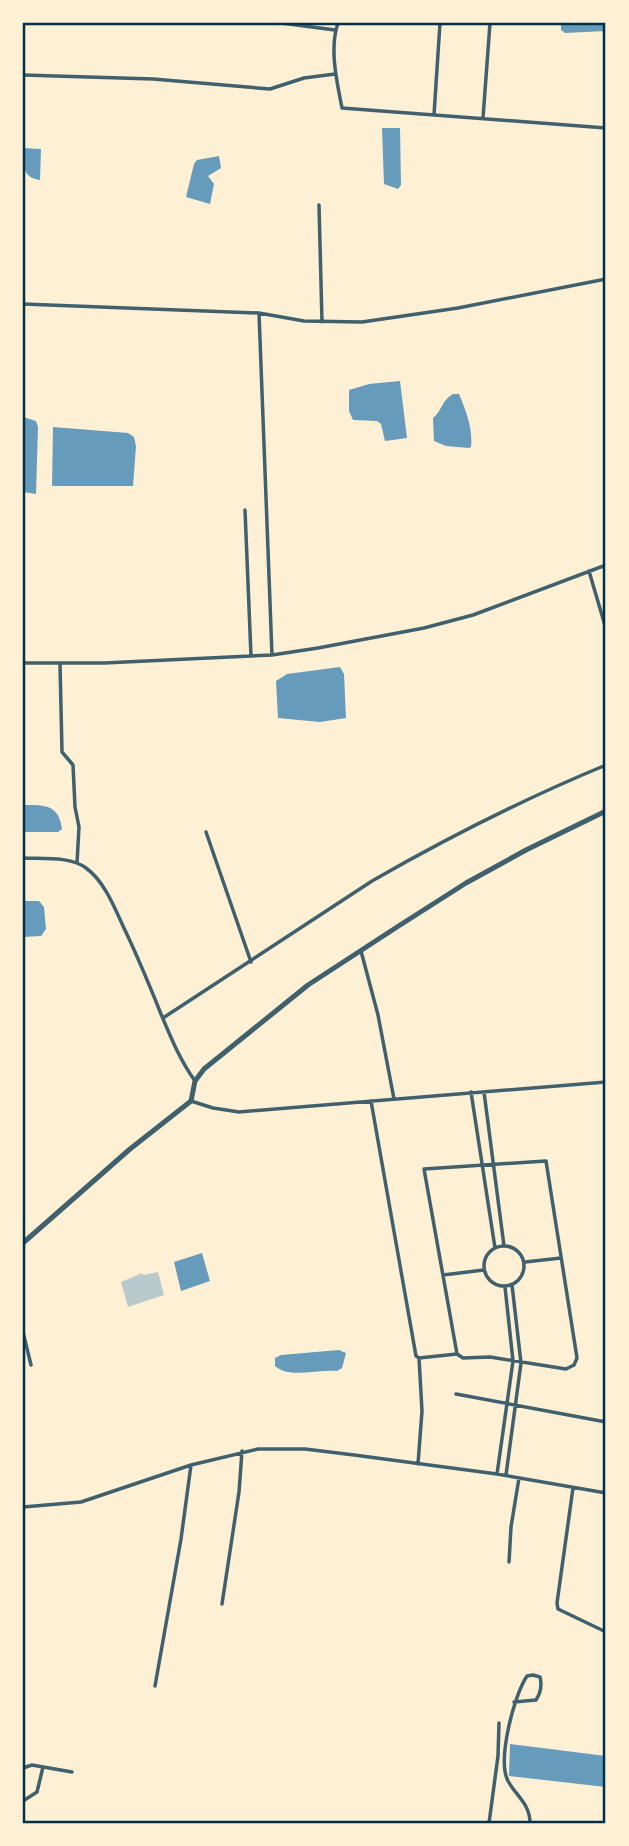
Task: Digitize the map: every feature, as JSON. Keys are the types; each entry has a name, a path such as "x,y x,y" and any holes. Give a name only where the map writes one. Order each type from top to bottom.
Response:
{"street":[{"path":"281,23 335,30"},
{"path":"338,23 335,30 335,74 342,108 606,128"},
{"path":"434,115 440,23"},
{"path":"483,118 490,23"},
{"path":"23,75 152,79 270,89 304,78 335,74"},
{"path":"320,205 322,322"},
{"path":"23,304 259,313 322,322 362,322 458,308 606,279"},
{"path":"259,313 272,656"},
{"path":"245,510 251,656"},
{"path":"23,663 272,656 424,628 473,615 606,565"},
{"path":"589,571 606,629"},
{"path":"60,664 62,752 73,765 79,827 77,863"},
{"path":"163,1018 400,865 475,825 606,765"},
{"path":"23,1242 130,1149 191,1101 195,1081 211,1063 308,985 466,883 574,825 606,811"},
{"path":"206,832 251,962"},
{"path":"23,858 77,863 98,880 108,894 178,1055 195,1081"},
{"path":"361,951 378,1015 394,1099"},
{"path":"191,1101 239,1112 606,1082"},
{"path":"484,1091 504,1246"},
{"path":"471,1092 495,1248"},
{"path":"371,1101 416,1356 419,1358 422,1410 418,1464"},
{"path":"419,1358 457,1354 463,1358 490,1357 566,1369 574,1365 577,1358 546,1161 424,1169 457,1354"},
{"path":"504,1246 517,1251 524,1262 522,1276 512,1285 505,1287 489,1280 484,1270 485,1259 495,1248 504,1246"},
{"path":"524,1262 561,1258"},
{"path":"443,1275 484,1270"},
{"path":"506,1475 521,1363 512,1285"},
{"path":"497,1474 513,1361 505,1287"},
{"path":"23,1332 31,1365"},
{"path":"456,1394 606,1422"},
{"path":"23,1507 81,1502 191,1465 258,1449 305,1449 506,1475 606,1493"},
{"path":"222,1604 239,1492 242,1451"},
{"path":"155,1686 191,1465"},
{"path":"509,1562 511,1527 519,1478"},
{"path":"573,1487 558,1609 606,1632"},
{"path":"514,1702 536,1700 540,1677 527,1676 520,1686 514,1702 504,1766 507,1779 526,1804 530,1823"},
{"path":"489,1823 498,1756 499,1723"},
{"path":"23,1768 32,1765 72,1772"},
{"path":"23,1801 37,1792 43,1767"}],"shaded area":[{"path":"158,1272 164,1295 128,1307 121,1282 142,1273"}],"water":[{"path":"561,23 606,23 606,31 565,33 561,30"},
{"path":"382,128 400,128 401,185 398,189 384,184"},
{"path":"23,148 41,149 40,180 26,173"},
{"path":"219,156 221,168 208,176 214,184 210,204 186,197 197,160"},
{"path":"400,381 407,438 385,441 381,424 377,421 353,420 349,411 349,390 369,384"},
{"path":"453,394 459,394 468,420 471,433 469,448 446,446 434,441 433,418"},
{"path":"23,417 36,421 38,427 36,494 23,492"},
{"path":"53,427 128,433 134,437 136,446 133,486 52,486"},
{"path":"340,667 344,674 346,718 320,722 278,718 276,681 287,674"},
{"path":"23,805 44,806 54,810 62,829 58,832 23,832"},
{"path":"23,901 39,901 44,907 46,929 41,936 23,937"},
{"path":"202,1253 210,1281 181,1291 174,1262"},
{"path":"339,1350 346,1353 342,1368 337,1371 296,1373 275,1366 275,1358 281,1355"},
{"path":"510,1744 606,1756 606,1787 509,1776"}]}
